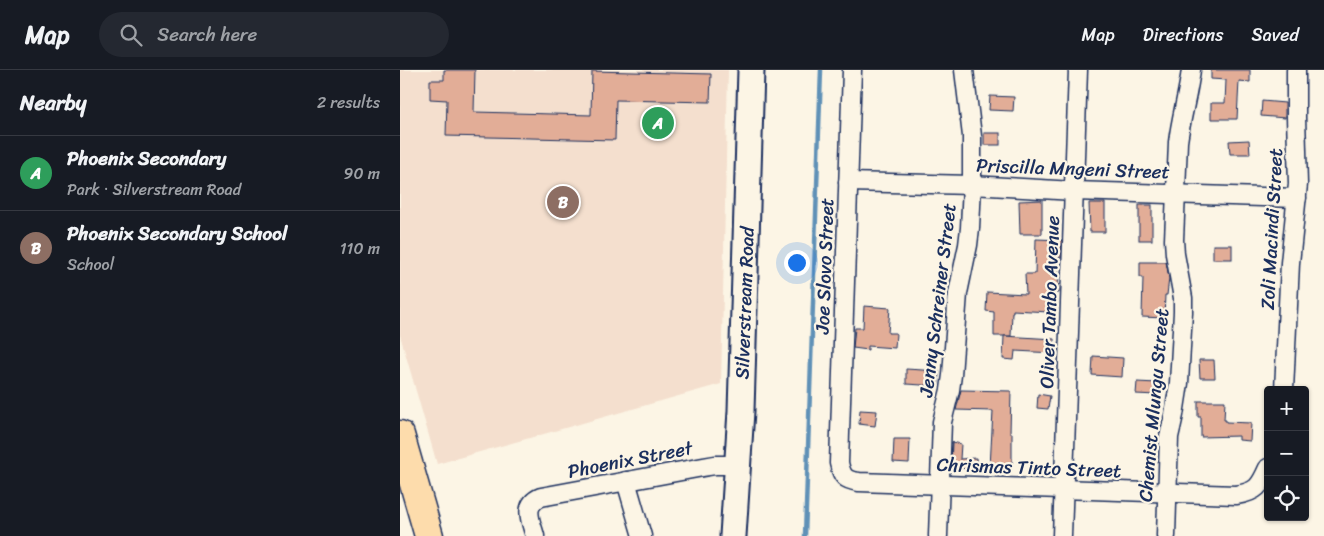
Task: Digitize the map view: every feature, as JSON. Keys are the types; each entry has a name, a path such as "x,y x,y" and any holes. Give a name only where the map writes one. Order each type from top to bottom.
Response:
{"main road":[{"path":"400,435 429,536"}],"street":[{"name":"Silverstream Road","path":"732,536 741,412 751,70"},
{"name":"Joe Slovo Street","path":"839,463 852,70"},
{"name":"Jenny Schreiner Street","path":"938,536 942,422 952,375 958,293 968,245 972,185 971,125 964,70"},
{"name":"Oliver Tambo Avenue","path":"1062,536 1078,70"},
{"name":"Chemist Mlungu Street","path":"1166,536 1169,437 1179,382 1183,312 1181,283 1175,254 1175,193 1179,129 1187,98 1191,70"},
{"name":"Zoli Macindi Street","path":"1284,386 1288,282 1298,184 1296,70"},
{"name":"Priscilla Mngeni Street","path":"848,182 1297,198"},
{"name":"Chrismas Tinto Street","path":"839,463 840,471 851,481 1166,493 1236,495 1256,489 1264,476"},
{"name":"Phoenix Street","path":"535,536 529,515 532,504 541,498 703,467 738,465"},
{"path":"626,481 642,536"}],"shaded area":[{"path":"400,70 728,70 721,384 437,464 400,335"}],"building":[{"path":"444,70 475,70 474,112 591,115 592,71 711,74 710,102 616,100 615,140 446,136 447,100 430,99 430,80 444,80"},
{"path":"1211,70 1250,70 1250,82 1239,81 1237,119 1211,119 1211,103 1225,103 1226,80 1211,79"},
{"path":"990,96 1014,97 1013,111 989,110"},
{"path":"1262,101 1285,103 1285,118 1261,116"},
{"path":"984,133 1000,133 1000,145 984,145"},
{"path":"1249,140 1250,154 1230,154 1229,141"},
{"path":"1042,200 1042,234 1020,234 1019,201"},
{"path":"1089,203 1105,203 1105,232 1090,232"},
{"path":"1139,205 1152,205 1152,240 1139,240"},
{"path":"1036,239 1062,240 1061,258 1057,257 1059,293 1050,293 1049,312 1013,310 1011,336 994,336 994,312 986,311 987,292 1026,294 1025,274 1035,274"},
{"path":"1213,245 1232,245 1232,259 1213,259"},
{"path":"1140,262 1166,262 1169,278 1167,295 1165,295 1164,318 1142,317 1143,277 1140,277"},
{"path":"864,306 890,308 888,333 896,333 895,348 868,346 868,350 853,348 855,328 863,328"},
{"path":"1004,336 1054,339 1054,353 1015,351 1014,360 1003,359"},
{"path":"1093,356 1123,358 1122,377 1092,375"},
{"path":"1199,360 1214,360 1215,378 1200,378"},
{"path":"906,369 939,371 938,386 906,384"},
{"path":"1137,382 1157,383 1156,395 1136,394"},
{"path":"961,390 1011,391 1010,433 1012,433 1012,467 990,467 993,411 956,410"},
{"path":"1038,394 1050,396 1048,409 1037,408"},
{"path":"1198,401 1225,401 1224,420 1226,422 1251,423 1250,441 1239,440 1239,436 1201,437 1201,417 1198,417"},
{"path":"860,410 877,411 875,426 859,424"},
{"path":"894,439 910,439 909,463 893,462"},
{"path":"952,442 961,444 960,459 976,458 977,470 951,467"}],"waterway":[{"path":"805,536 821,70"}],"place":[{"name":"Phoenix Secondary","path":"658,123"},
{"name":"Phoenix Secondary School","path":"563,202"}]}
